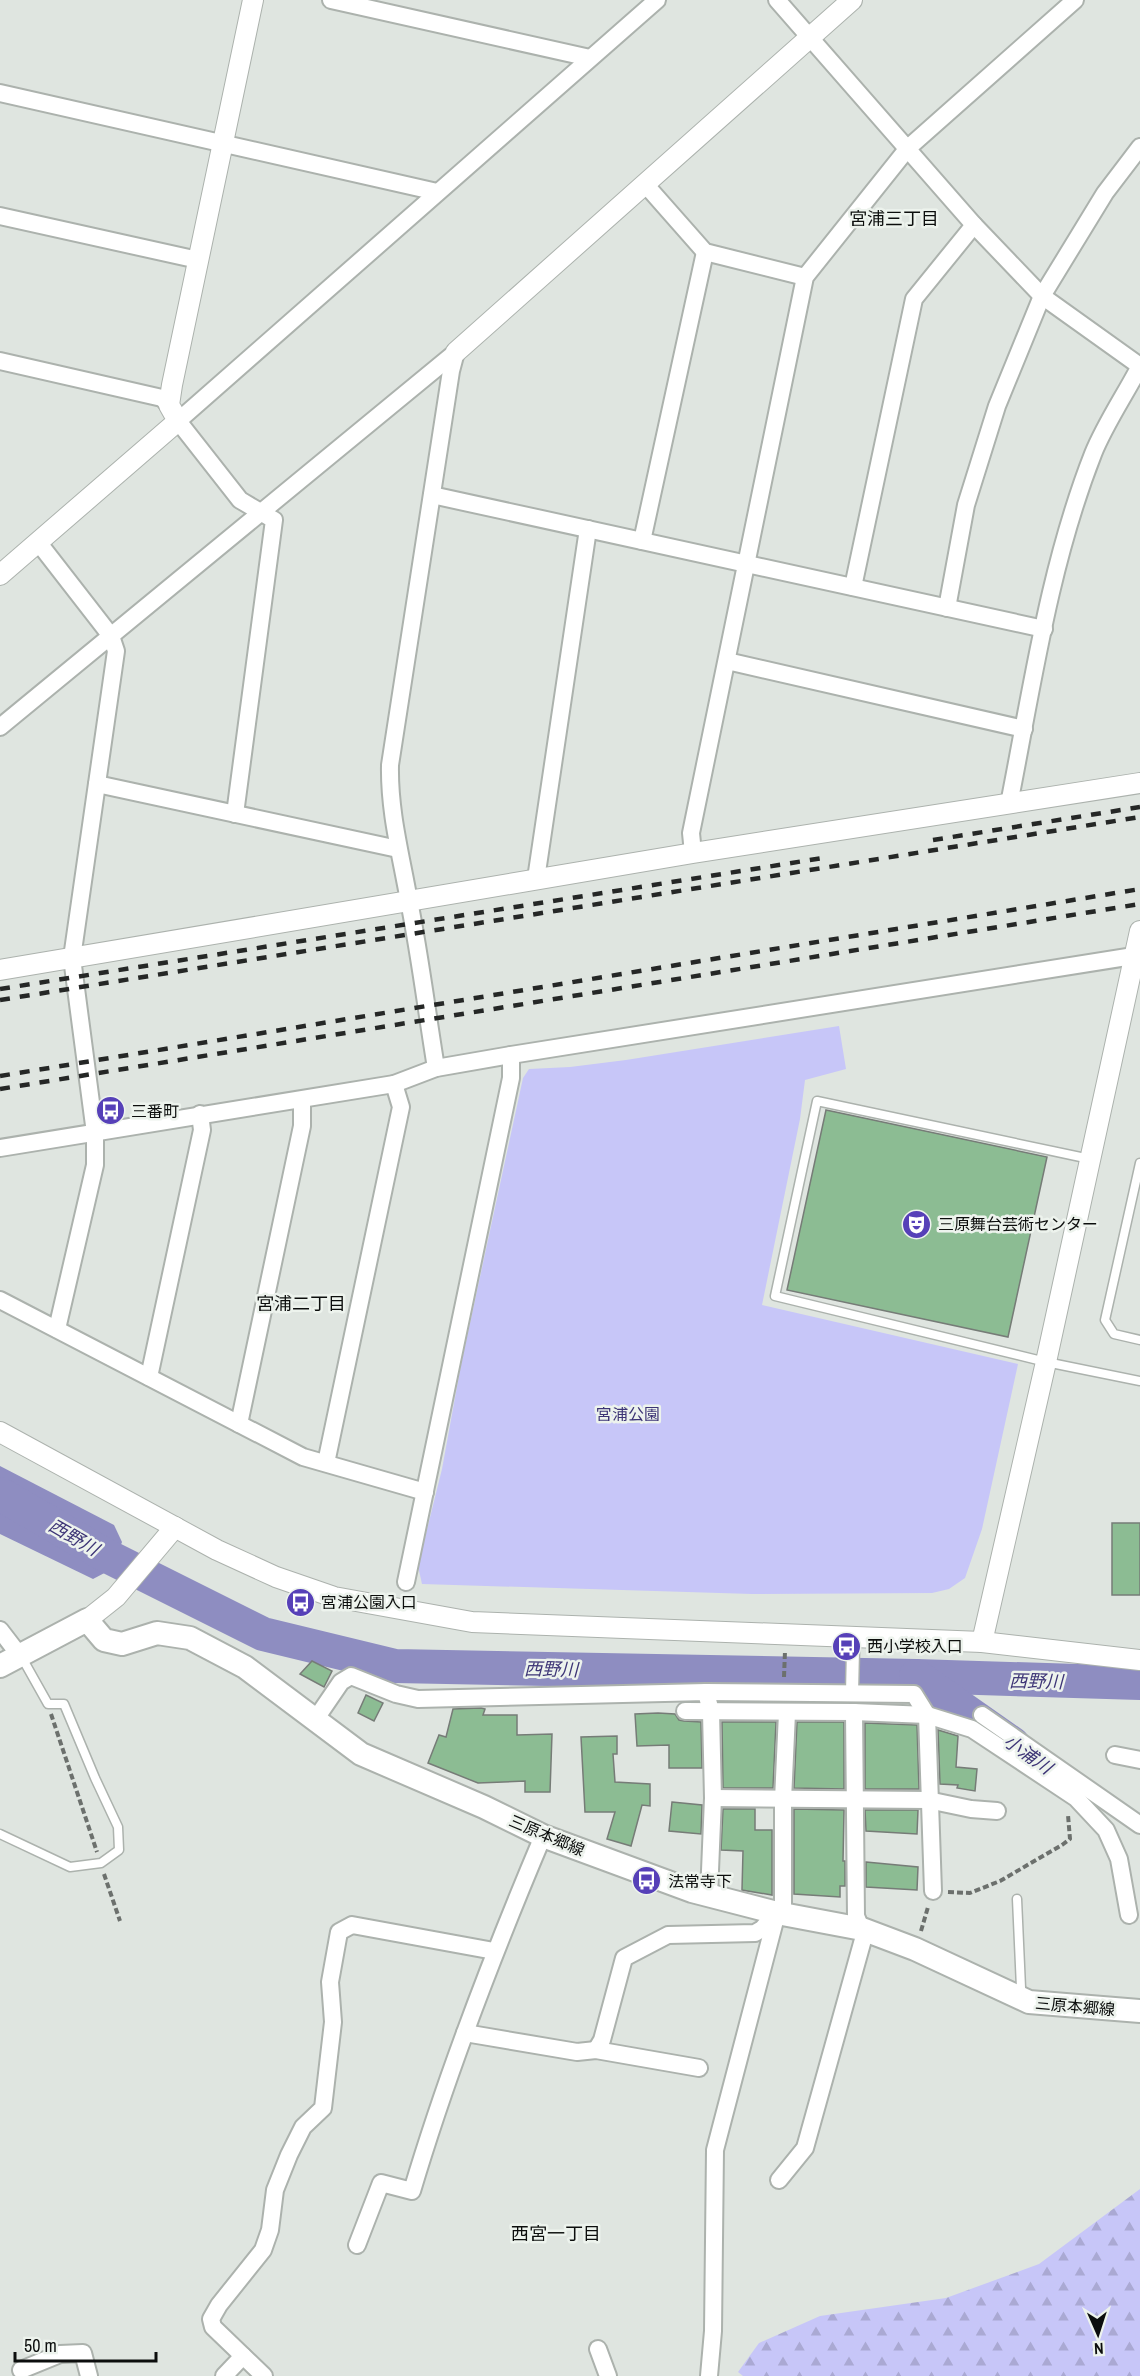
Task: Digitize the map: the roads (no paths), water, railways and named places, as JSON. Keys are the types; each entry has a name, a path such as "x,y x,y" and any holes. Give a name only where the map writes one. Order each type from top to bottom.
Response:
{"main road":[{"path":"0,1666 87,1620"},
{"name":"三原本郷線","path":"87,1620 104,1640 122,1644 157,1633 190,1638 245,1666 361,1754 484,1807 543,1836 692,1891 777,1913 862,1929 915,1949 1029,2002 1140,2011"}],"street":[{"path":"174,413 198,261 253,0"},
{"path":"331,0 590,58"},
{"path":"0,575 174,413 437,192 657,0"},
{"path":"777,0 974,225 1042,296 1140,366 1090,463 1074,508 1044,629 1010,804"},
{"path":"0,727 456,352 852,0"},
{"path":"693,853 691,833 805,276 908,148 1075,0"},
{"path":"0,93 437,192"},
{"path":"947,608 966,505 997,406 1042,296 1105,193 1140,147"},
{"path":"645,184 705,252 805,276"},
{"path":"0,216 198,261"},
{"path":"853,587 914,299 974,225"},
{"path":"642,541 705,252"},
{"path":"436,1068 389,792 390,765 456,352"},
{"path":"0,361 162,398 240,500 274,520 235,814"},
{"path":"432,495 1044,629"},
{"path":"536,879 588,529"},
{"path":"38,542 111,636 116,651 72,958 95,1133 95,1165 57,1329"},
{"path":"727,661 1024,729"},
{"path":"0,970 693,853 1140,783"},
{"path":"97,784 398,849"},
{"path":"982,1642 1137,955 1140,931"},
{"path":"0,1148 394,1084 436,1068 510,1054 1137,955"},
{"path":"406,1582 511,1078 510,1054"},
{"path":"326,1463 401,1107 394,1084"},
{"path":"239,1424 302,1126 302,1100"},
{"path":"149,1377 202,1131 200,1114"},
{"path":"0,1300 303,1457 424,1492"},
{"path":"0,1432 217,1550 276,1577 334,1597 471,1622 982,1642 1140,1660"},
{"path":"87,1620 116,1597 175,1527"},
{"path":"0,1630 20,1656"},
{"path":"852,1693 853,1649"},
{"path":"315,1720 341,1682 351,1676 396,1694 418,1699 706,1692 914,1694 927,1715 928,1800 933,1891"},
{"path":"706,1692 711,1712 712,1798 709,1895"},
{"path":"686,1711 927,1715 972,1730 1076,1798 1106,1830 1119,1859 1129,1916"},
{"path":"779,2180 805,2148 864,1936 856,1916 854,1712"},
{"path":"596,2050 602,2040 624,1958 668,1935 755,1933 762,1929 783,1905 783,1800 787,1713"},
{"path":"982,1715 1140,1825"},
{"path":"1115,1755 1140,1760"},
{"path":"712,1798 928,1800 971,1809 997,1811"},
{"path":"357,2245 381,2183 412,2191 494,1951 543,1836"},
{"path":"709,2376 713,2331 715,2150 777,1913"},
{"path":"264,2376 213,2327 212,2319 219,2305 262,2250 270,2230 275,2190 290,2155 303,2127 323,2108 333,2022 330,1982 339,1932 352,1925 494,1951"},
{"path":"465,2033 577,2052 596,2050 699,2068"},
{"path":"598,2349 608,2376"},
{"path":"21,2370 60,2354 83,2353 89,2376"},
{"path":"224,2376 243,2356"}],"lane":[{"path":"1090,1159 817,1101 775,1296 1046,1362 1140,1381"},
{"path":"1140,1163 1105,1320 1114,1334 1140,1340"},
{"path":"0,1834 70,1867 101,1863 119,1850 118,1827 64,1704 48,1704 20,1656"},
{"path":"1016,1997 1021,1988 1017,1899"}],"water":[{"path":"0,1466 114,1525 122,1542 112,1569 93,1579 0,1534"}],"waterway":[{"name":"西野川","path":"0,1494 107,1556 263,1634 395,1666 916,1676 1140,1683"},
{"name":"小浦川","path":"916,1676 1013,1744"}],"railway":[{"path":"933,840 1140,807"},
{"path":"0,1000 1140,817"},
{"path":"0,989 829,857"},
{"path":"0,1076 1140,889"},
{"path":"0,1089 1140,904"}],"place":[{"name":"三番町","path":"110,1111"},
{"name":"三原舞台芸術センター","path":"917,1224"},
{"name":"宮浦公園入口","path":"300,1602"},
{"name":"西小学校入口","path":"846,1646"},
{"name":"法常寺下","path":"647,1881"}],"district":[{"name":"宮浦三丁目","path":"894,218"},
{"name":"宮浦二丁目","path":"301,1303"},
{"name":"西宮一丁目","path":"556,2233"}],"park label":[{"name":"宮浦公園","path":"628,1414"}]}
